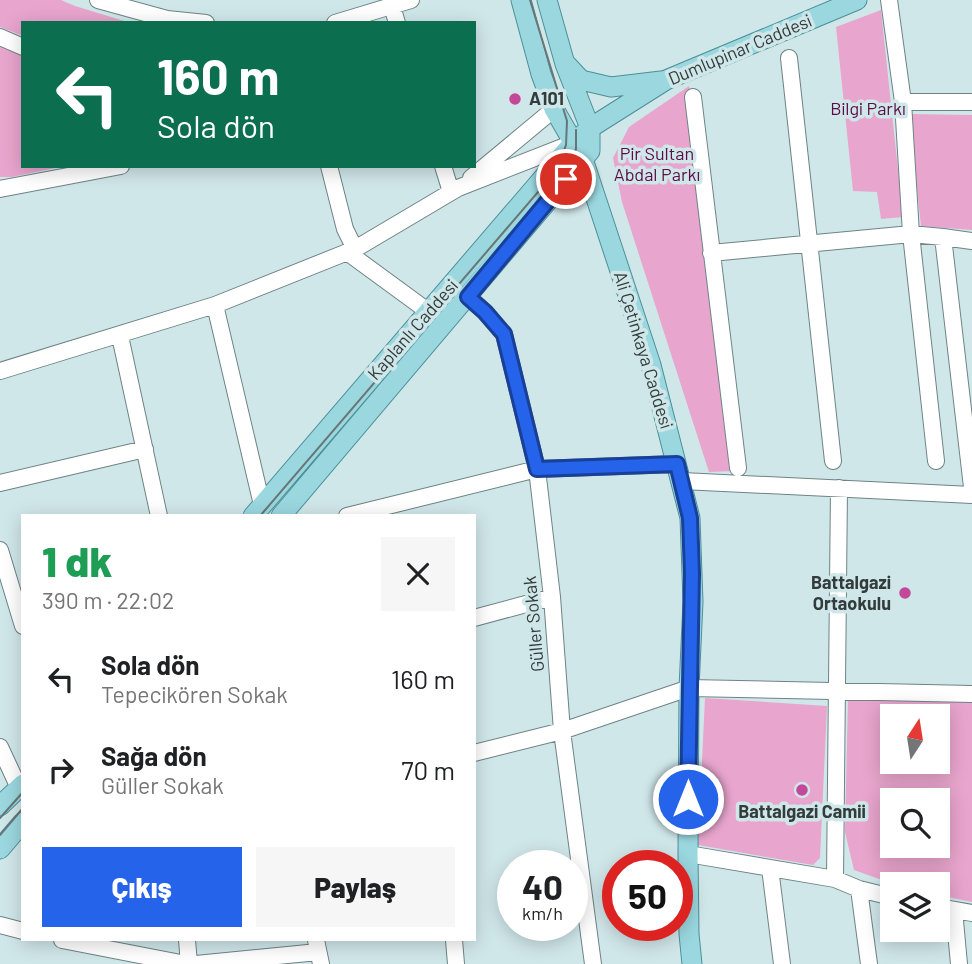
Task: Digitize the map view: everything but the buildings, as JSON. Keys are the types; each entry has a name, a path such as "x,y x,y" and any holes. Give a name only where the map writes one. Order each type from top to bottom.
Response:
{"main road":[{"name":"Ali Çetinkaya Caddesi","path":"521,0 541,74 554,109 578,151 651,365 690,518 692,574 688,850"},
{"path":"547,0 565,64 590,128 590,151 578,151"},
{"name":"Dumlupinar Caddesi","path":"590,128 666,80 857,0"},
{"path":"565,64 581,80 611,87 666,80"},
{"name":"Kaplanlı Caddesi","path":"283,514 468,297 578,151"},
{"name":"Kaplanlı Caddesi","path":"258,511 429,312 578,151"},
{"path":"0,806 21,786"},
{"path":"0,849 21,824"},
{"name":"Ali Çetinkaya Caddesi","path":"690,941 692,964"}],"street":[{"path":"98,0 167,19 186,21"},
{"path":"342,21 411,0"},
{"path":"889,0 903,102 911,234 936,461"},
{"path":"391,6 396,21"},
{"path":"0,37 21,46"},
{"path":"789,58 834,461"},
{"path":"693,97 738,468"},
{"path":"903,102 972,102"},
{"path":"0,371 215,305 351,250 456,189 554,109"},
{"path":"456,189 578,151"},
{"path":"0,189 110,168"},
{"path":"330,168 351,250 429,312"},
{"path":"444,168 456,189"},
{"path":"711,253 911,234 972,241"},
{"path":"943,237 968,408 972,487"},
{"name":"Güller Sokak","path":"468,297 504,334 537,469 552,597 562,731 593,964"},
{"path":"215,305 258,511"},
{"path":"120,336 159,514"},
{"path":"0,483 145,449"},
{"path":"355,514 537,469 680,473 839,488 972,495"},
{"path":"835,879 839,488"},
{"path":"0,550 18,592 21,612"},
{"path":"476,617 552,597"},
{"path":"476,752 562,731 689,688 972,694"},
{"path":"0,747 21,786"},
{"path":"693,855 835,879 880,894"},
{"path":"770,868 782,964"},
{"path":"859,889 869,964"},
{"path":"950,910 972,913"},
{"path":"0,925 21,931"},
{"path":"950,925 960,964"},
{"path":"67,941 188,964 187,941"},
{"path":"454,941 456,964"},
{"path":"196,964 318,952"}],"green space":[{"path":"0,0 61,0 124,21 21,21 21,35 0,27"},
{"name":"Bilgi Parkı","path":"881,10 903,217 881,219 877,192 853,191 836,27"},
{"path":"0,37 21,46 21,168 55,168 0,177"},
{"name":"Pir Sultan Abdal Parkı","path":"689,86 711,253 734,471 709,472 622,202 613,158 629,127"},
{"path":"909,114 972,115 972,230 921,226"},
{"path":"848,697 972,702 972,902 950,897 950,872 880,872 880,879 854,870 845,832"},
{"path":"705,698 827,706 820,858 813,865 698,845"}],"tram line":[{"path":"262,514 556,171 566,145 567,121 530,0"},
{"path":"561,178 576,149 576,130"},
{"path":"0,818 21,794"},
{"path":"0,835 21,810"}],"place":[{"name":"A101","path":"515,99"},
{"name":"Battalgazi Ortaokulu","path":"905,593"},
{"name":"Battalgazi Camii","path":"802,790"}],"route":[{"path":"566,179 468,297 504,334 537,469 677,464 690,518 693,602 688,799"}]}
